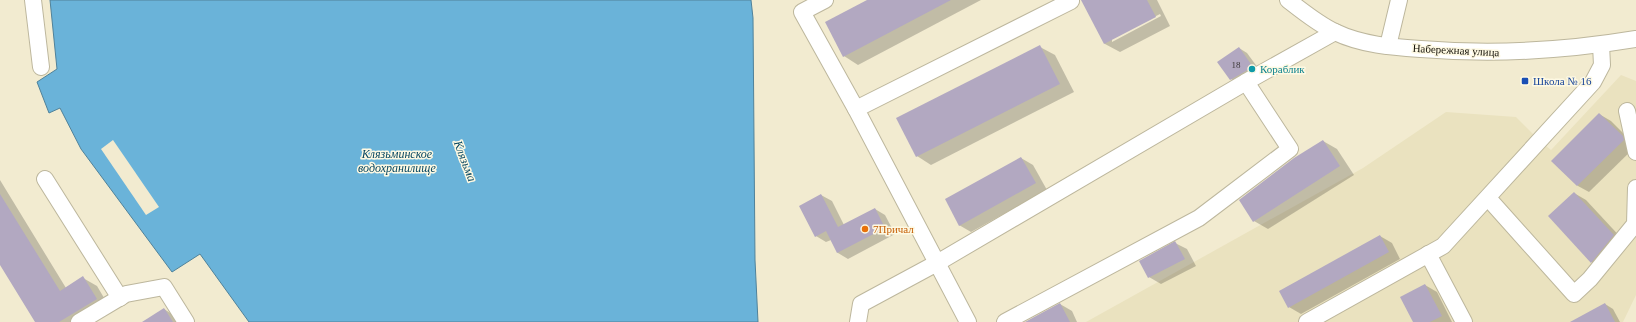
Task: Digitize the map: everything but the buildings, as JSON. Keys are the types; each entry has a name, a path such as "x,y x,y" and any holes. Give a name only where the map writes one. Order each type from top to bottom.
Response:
{"street":[{"path":"33,0 41,67"},
{"path":"825,0 802,12 856,109 968,322"},
{"name":"Набережная улица","path":"1288,0 1305,14 1335,32 1359,41 1388,46 1477,52 1518,52 1601,45 1636,39"},
{"path":"1388,46 1399,0"},
{"path":"856,109 1070,1"},
{"path":"858,322 861,304 938,263 1246,82 1335,32"},
{"path":"1307,322 1443,246 1593,82 1602,65 1601,45"},
{"path":"1005,322 1200,218 1290,149 1246,82"},
{"path":"1626,111 1636,152"},
{"path":"45,179 120,298"},
{"path":"1488,198 1574,294 1590,279 1635,224 1636,188"},
{"path":"1428,254 1464,322"},
{"path":"79,322 126,294 164,287 186,322"}],"shaded area":[{"path":"1621,75 1636,81 1636,295 1623,322 1086,322 1363,168 1446,112 1516,117 1551,150"}],"water":[{"name":"Клязьминское водохранилище","path":"50,0 751,0 753,18 755,260 758,322 249,322 200,254 172,272 81,149 60,108 49,113 37,82 57,69"}],"pier":[{"path":"113,140 159,207 146,215 101,149"}],"place":[{"name":"Кораблик","path":"1252,69"},
{"name":"Школа № 16","path":"1525,81"},
{"name":"7Причал","path":"865,229"}],"water label":[{"name":"Клязьма","path":"465,161"}]}
